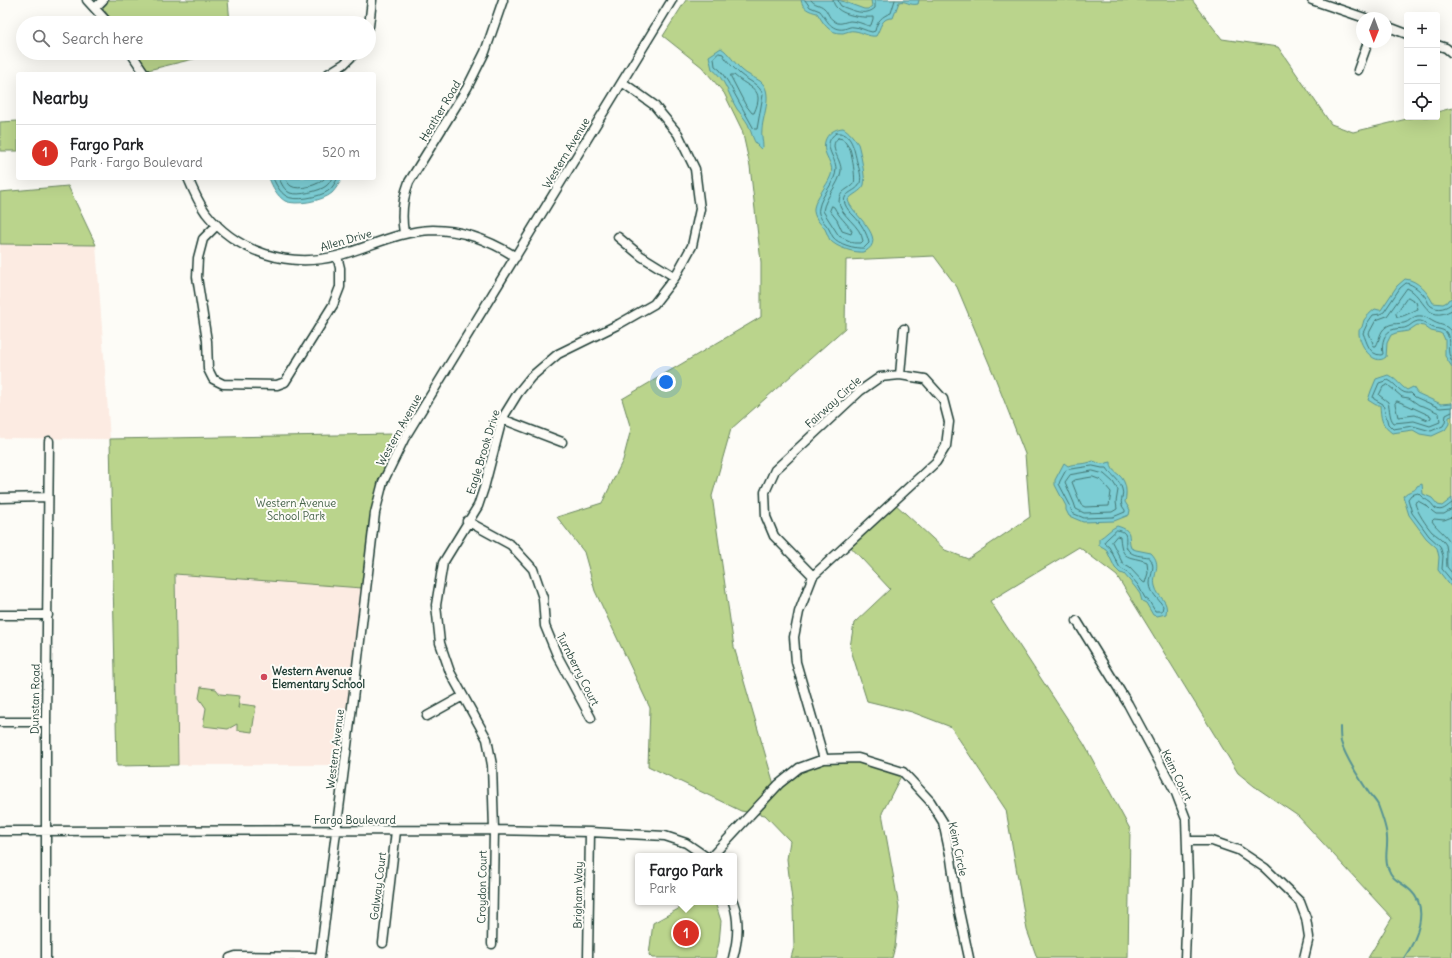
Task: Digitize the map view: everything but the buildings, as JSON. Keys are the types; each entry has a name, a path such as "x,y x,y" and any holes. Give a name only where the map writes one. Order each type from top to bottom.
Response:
{"street":[{"path":"87,0 102,16"},
{"path":"95,8 103,0"},
{"path":"370,16 372,0"},
{"name":"Heather Road","path":"404,233 401,212 407,187 467,88 478,67 485,52 503,0"},
{"name":"Western Avenue","path":"320,958 375,513 383,482 404,439 672,0"},
{"path":"1312,0 1356,15"},
{"path":"1392,28 1404,33"},
{"path":"1440,46 1446,48 1452,53"},
{"path":"1358,70 1366,48"},
{"path":"136,60 144,72"},
{"path":"331,72 348,60"},
{"name":"Eagle Brook Drive","path":"494,830 492,765 487,739 450,672 440,643 436,605 443,564 467,521 478,506 502,419 518,393 530,378 545,364 564,351 619,324 654,304 675,277 692,246 700,209 695,169 678,134 654,105 622,82"},
{"name":"Allen Drive","path":"189,180 197,199 206,213 233,239 258,252 288,260 315,260 337,256 404,233 434,230 463,233 490,242 516,256"},
{"path":"217,225 203,239 198,258 197,277 207,340 208,369 213,379 223,384 277,385 285,382 333,305 340,287 340,268 337,256"},
{"path":"618,237 641,256 675,277"},
{"path":"900,375 904,329"},
{"name":"Fairway Circle","path":"813,576 774,536 766,517 765,492 775,470 860,390 880,377 900,375 925,379 943,399 949,422 946,446 936,462 813,576 799,612 794,637 796,662 824,759"},
{"path":"502,419 562,442"},
{"name":"Dunstan Road","path":"46,958 46,722 49,441"},
{"path":"0,498 48,497"},
{"name":"Turnberry Court","path":"467,521 511,545 532,569 543,598 545,626 557,655 591,718"},
{"path":"0,615 48,614"},
{"name":"Keim Court","path":"1077,621 1128,704 1176,793 1186,819 1188,878 1185,958"},
{"path":"427,716 463,696"},
{"path":"0,722 46,722"},
{"name":"Keim Circle","path":"715,853 779,784 799,768 824,759 858,758 903,772 930,801 943,822 951,859 957,902 969,958"},
{"name":"Fargo Boulevard","path":"0,832 494,830 590,832 665,836 686,842 701,853"},
{"name":"Croydon Court","path":"492,944 494,830"},
{"name":"Galway Court","path":"383,943 396,831"},
{"name":"Brigham Way","path":"588,958 590,832"},
{"path":"1187,841 1212,842 1238,850 1265,868 1300,902 1306,918 1309,937 1304,958"},
{"path":"733,958 737,942 738,926 734,905"},
{"path":"230,958 236,956 317,958"}],"shaded area":[{"path":"0,244 96,245 110,439 0,438"},
{"name":"Western Avenue Elementary School","path":"394,434 380,478 370,519 342,765 178,765 174,438"}],"green space":[{"path":"108,0 228,0 229,16 109,16 101,6"},
{"path":"686,0 1192,0 1222,39 1278,47 1331,124 1353,132 1404,120 1440,120 1440,111 1452,108 1452,958 1368,958 1392,918 1298,816 1254,786 1238,773 1117,576 1079,547 990,601 1084,744 1130,829 1128,958 1037,958 1027,930 1006,810 951,727 912,712 867,701 850,647 854,623 890,589 847,543 893,502 945,550 968,559 1030,517 1025,454 957,287 934,256 846,260 845,328 731,429 712,496 734,647 775,788 799,768 824,759 858,758 903,772 882,813 899,907 895,947 892,958 791,958 794,947 793,908 787,859 790,841 765,815 741,811 648,766 650,708 595,591 584,552 557,517 602,503 623,460 631,429 622,399 761,317 761,262 750,166 742,130 724,93 702,67 663,36"},
{"path":"141,60 189,60 148,70"},
{"path":"16,121 16,151 0,151 0,122"},
{"path":"68,186 96,245 0,244 0,192"},
{"name":"Western Avenue School Park","path":"394,434 401,437 380,479 370,519 362,588 175,574 178,765 117,766 110,439"},
{"path":"201,687 216,689 220,694 240,696 238,708 240,704 256,706 252,732 237,730 237,724 228,729 203,726 206,708 199,698"},
{"path":"686,905 716,905 721,921 719,943 715,958 652,958 649,955 653,923"}],"water":[{"path":"801,0 839,0 868,9 872,6 871,0 919,0 918,4 899,2 893,18 886,19 876,36 873,36 853,31 843,33 833,32 824,24 817,13 805,8"},
{"path":"721,48 744,72 760,81 766,91 767,104 762,131 763,147 761,149 754,141 748,124 737,109 724,82 712,69 709,56"},
{"path":"843,128 858,144 862,164 864,185 848,200 867,226 873,240 871,247 864,252 856,252 833,243 829,239 825,229 817,220 814,211 815,204 832,172 824,146 826,138 831,132"},
{"path":"270,180 341,180 328,196 302,203 285,201 275,191"},
{"path":"1405,279 1418,284 1433,303 1443,304 1452,298 1452,367 1445,356 1445,340 1443,335 1431,331 1424,326 1417,325 1408,331 1391,335 1387,343 1386,357 1381,359 1371,357 1361,342 1359,329 1361,328 1364,320 1375,309 1381,310 1397,286"},
{"path":"1388,375 1407,390 1413,387 1417,393 1441,404 1452,403 1452,416 1449,417 1449,424 1445,430 1432,436 1420,434 1413,430 1392,433 1388,430 1382,421 1380,405 1376,405 1368,400 1376,379"},
{"path":"1093,461 1102,464 1111,462 1113,470 1124,481 1126,488 1125,502 1130,510 1129,515 1114,521 1083,522 1069,516 1066,506 1055,485 1055,480 1064,463 1068,466"},
{"path":"1422,484 1423,494 1432,498 1438,505 1442,506 1452,498 1452,588 1438,570 1439,557 1437,548 1426,538 1409,515 1403,496 1408,492 1415,490 1417,486"},
{"path":"1117,526 1128,532 1131,548 1151,553 1154,557 1157,566 1154,582 1158,594 1165,602 1167,609 1166,614 1157,616 1153,615 1146,603 1142,601 1140,594 1135,587 1124,574 1120,573 1115,568 1106,549 1099,545 1099,539"}],"waterway":[{"path":"1340,727 1341,742 1346,754 1381,812 1387,835 1386,860 1390,873 1395,879 1411,891 1417,898 1420,907 1419,925 1413,943 1404,958"}],"place":[{"name":"Western Avenue Elementary School","path":"264,677"},
{"name":"Fargo Park","path":"686,933"}]}
